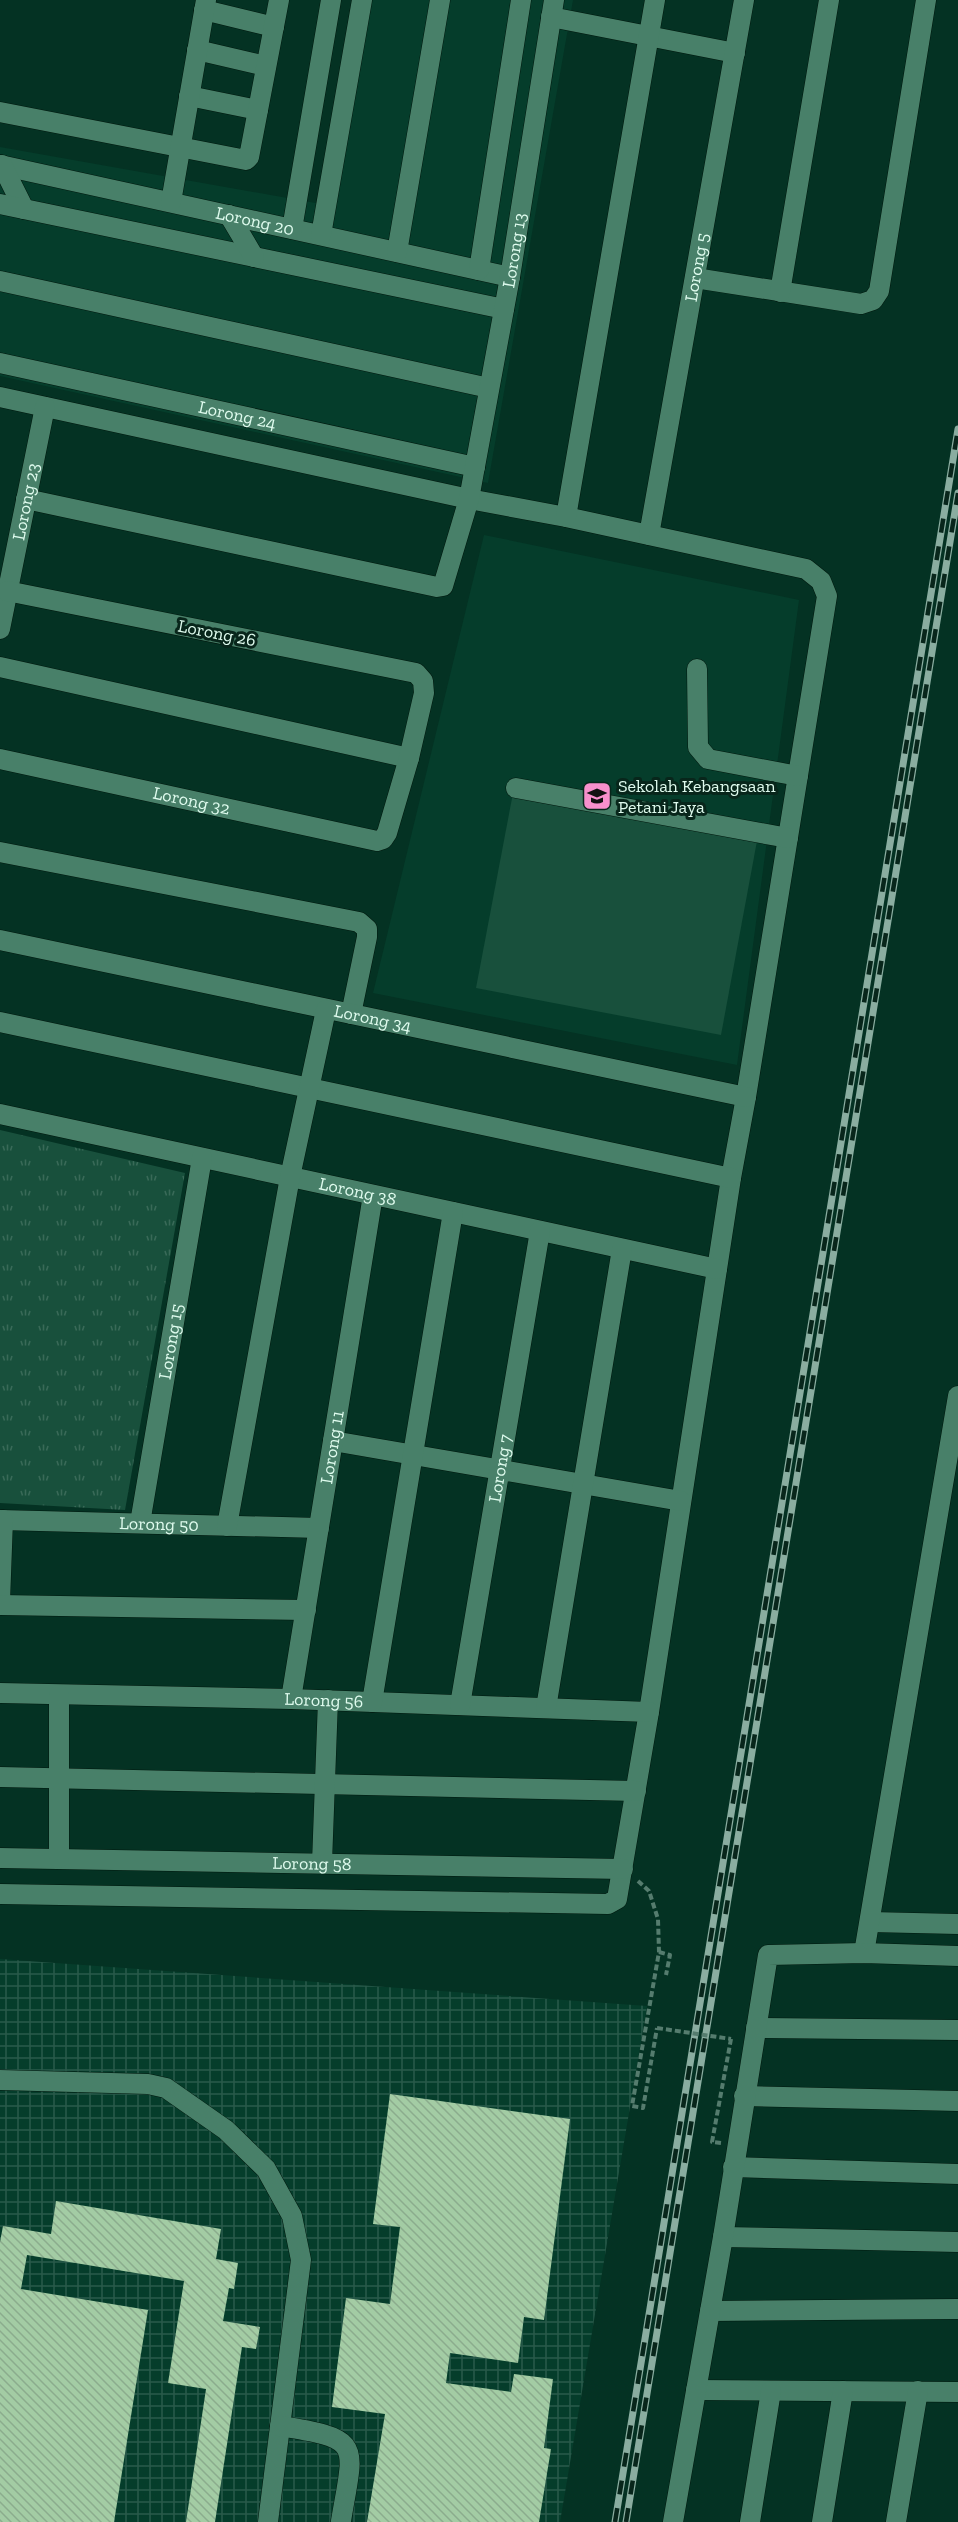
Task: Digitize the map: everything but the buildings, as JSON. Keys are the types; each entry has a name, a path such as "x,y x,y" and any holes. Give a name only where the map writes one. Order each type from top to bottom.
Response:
{"street":[{"path":"0,112 246,160 249,157 279,0"},
{"path":"292,229 331,0"},
{"path":"321,235 362,0"},
{"path":"397,252 440,0"},
{"path":"479,270 521,0"},
{"path":"566,517 655,0"},
{"name":"Lorong 5","path":"649,535 744,0"},
{"path":"780,292 829,0"},
{"path":"695,278 861,304 873,300 879,291 926,0"},
{"path":"171,202 205,5 274,27"},
{"path":"552,9 649,36 735,52"},
{"name":"Lorong 13","path":"26,499 437,587 443,586 469,499 510,277 552,9"},
{"path":"197,50 266,66"},
{"path":"189,96 258,110"},
{"path":"1,165 24,209"},
{"name":"Lorong 20","path":"1,165 510,277"},
{"name":"Lorong 20","path":"0,204 504,309"},
{"path":"229,215 254,257"},
{"path":"0,281 489,388"},
{"name":"Lorong 24","path":"0,363 475,467"},
{"name":"Lorong 24","path":"0,397 469,499 566,517 806,569 821,581 826,596 731,1178 649,1712 617,1899 608,1904 0,1894"},
{"name":"Lorong 23","path":"0,629 45,407"},
{"name":"Lorong 26","path":"8,591 416,673 423,681 424,693 409,758"},
{"path":"0,667 409,758"},
{"path":"697,669 696,735 701,753 708,759 798,776"},
{"name":"Lorong 32","path":"0,759 377,841 383,839 387,833 409,758"},
{"path":"516,788 788,838"},
{"path":"0,852 359,922 367,929 367,937 351,1014"},
{"name":"Lorong 34","path":"0,940 746,1097"},
{"path":"227,1526 290,1177 326,1010"},
{"path":"0,1022 731,1178"},
{"name":"Lorong 38","path":"0,1114 717,1269"},
{"name":"Lorong 15","path":"140,1523 202,1158"},
{"name":"Lorong 11","path":"291,1699 373,1195"},
{"path":"372,1702 453,1212"},
{"name":"Lorong 7","path":"460,1705 540,1231"},
{"path":"546,1708 622,1249"},
{"path":"864,1953 958,1396"},
{"path":"333,1442 681,1501"},
{"path":"1,1520 0,1604 306,1610"},
{"name":"Lorong 50","path":"1,1520 319,1528"},
{"name":"Lorong 56","path":"0,1694 328,1700 649,1712"},
{"path":"58,1858 59,1695"},
{"path":"322,1863 328,1700"},
{"path":"0,1777 636,1791"},
{"name":"Lorong 58","path":"0,1858 623,1869"},
{"path":"870,1922 958,1924"},
{"path":"674,2522 723,2237 768,1954 864,1953 958,1956"},
{"path":"756,2028 958,2030"},
{"path":"0,2080 148,2084 166,2088 226,2130 266,2169 292,2216 301,2260 268,2522"},
{"path":"744,2096 958,2101"},
{"path":"733,2167 958,2174"},
{"path":"723,2237 958,2242"},
{"path":"710,2310 958,2309"},
{"path":"696,2390 958,2392"},
{"path":"750,2522 771,2391"},
{"path":"822,2522 843,2391"},
{"path":"896,2522 918,2391"},
{"path":"280,2426 336,2438 348,2447 351,2461 341,2521"}],"path":[{"path":"623,1869 649,1891 658,1919 659,1952 632,2106 643,2108 657,2028 731,2039"},
{"path":"659,1952 670,1955 666,1975"}],"shaded area":[{"path":"357,0 573,0 488,483 0,376 0,147 321,204"},
{"name":"Sekolah Kebangsaan Petani Jaya","path":"484,535 799,600 737,1065 373,993"},
{"path":"0,1959 647,2006 560,2522 0,2522"}],"green space":[{"path":"513,793 757,841 721,1035 476,988"},
{"path":"0,1130 185,1173 125,1510 0,1503"}],"railway":[{"path":"615,2522 958,429"},
{"path":"626,2522 958,493"}],"place":[{"name":"Sekolah Kebangsaan Petani Jaya","path":"597,796"}]}
